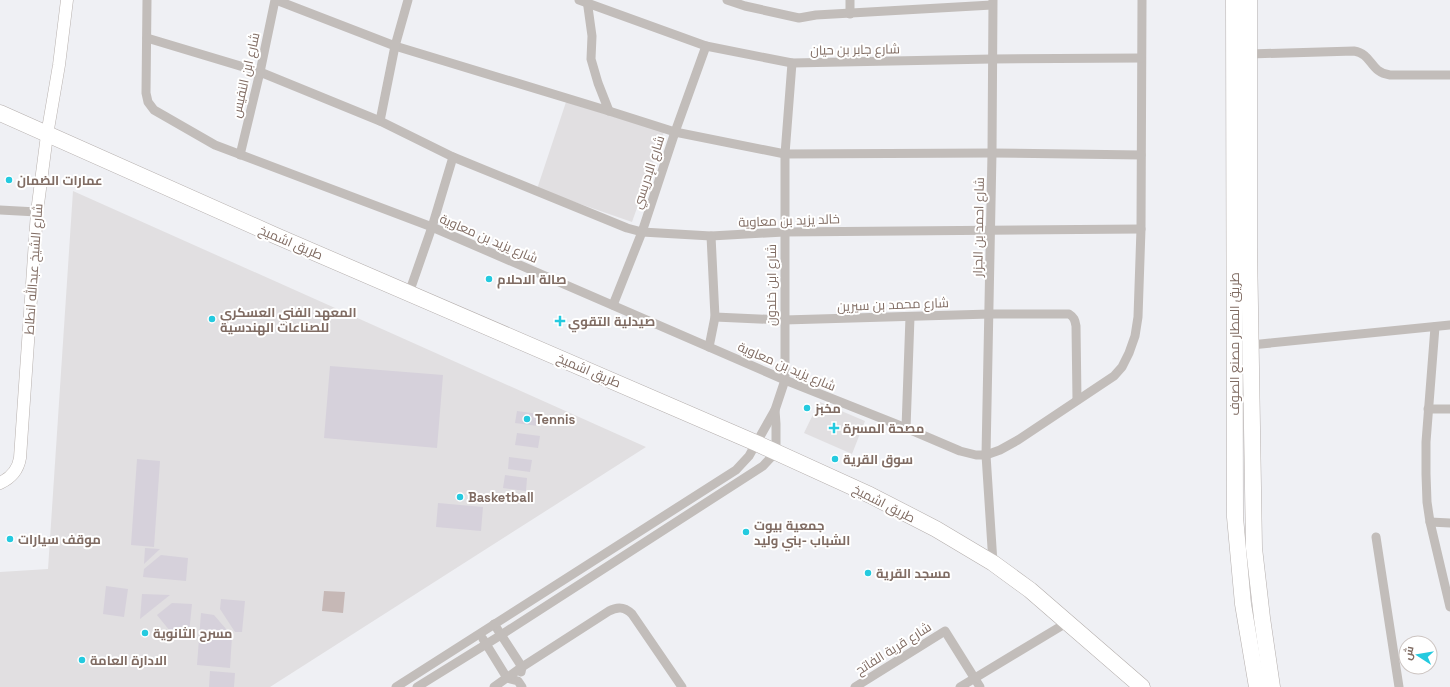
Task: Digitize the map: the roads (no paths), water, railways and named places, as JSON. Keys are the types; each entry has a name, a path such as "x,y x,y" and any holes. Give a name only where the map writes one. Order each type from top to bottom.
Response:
{"highway":[{"name":"طريق المطار مصنع الصوف","path":"1234,0 1241,198 1251,344 1254,548 1262,618 1264,684"},
{"name":"طريق المطار مصنع الصوف","path":"1249,0 1250,54 1241,198 1235,517 1243,604 1264,684"},
{"name":"طريق اشميخ","path":"0,112 274,235 756,443 870,495 936,529 993,563 1030,590 1142,687"}],"main road":[{"name":"شارع الشيخ عبدالله انطاط","path":"0,483 13,474 20,458 37,212 67,0"}],"street":[{"name":"شارع يزيد بن معاوية","path":"147,0 146,93 148,102 154,110 215,145 432,227 709,346 784,380 960,451 976,455 986,455"},
{"path":"275,0 395,46 675,132 785,154 992,153 1141,155"},
{"name":"شارع ابن النفيس","path":"240,155 260,72 275,0"},
{"path":"380,121 395,46 408,0"},
{"path":"726,0 745,6 799,18 850,14 922,4 992,3"},
{"path":"850,0 850,14"},
{"path":"986,455 1000,450 1018,440 1114,376 1122,367 1135,336 1138,316 1141,229 1142,0"},
{"path":"584,1 592,36 591,59 598,83 609,111"},
{"name":"شارع جابر بن حيان","path":"584,1 706,46 792,63 1141,58"},
{"name":"شارع احمد بن الجزار","path":"992,3 990,314 986,455 993,563"},
{"name":"خالد يزيد بن معاوية","path":"147,38 260,72 380,121 453,157 627,228 642,232 711,236 784,232 1141,229"},
{"name":"شارع الإدريسي","path":"613,305 642,232 675,132 706,46"},
{"path":"1250,54 1354,51 1360,52 1366,56 1376,70 1383,74 1450,74"},
{"name":"شارع ابن خلدون","path":"775,410 784,380 785,154 792,63"},
{"path":"409,293 432,227 453,157"},
{"path":"0,210 37,212"},
{"path":"709,346 715,317 711,236"},
{"name":"شارع محمد بن سيرين","path":"715,317 784,320 1063,313 1072,316 1075,319 1077,400"},
{"path":"906,428 910,317"},
{"path":"1251,344 1450,325"},
{"path":"1435,327 1426,442 1427,502 1430,522 1447,585 1450,607"},
{"path":"1428,409 1450,410"},
{"path":"396,687 736,470 749,456 775,410"},
{"path":"417,687 501,635 763,466 776,452 775,410"},
{"path":"1430,522 1450,523"},
{"path":"1376,537 1399,687"},
{"path":"494,687 522,667 609,611 615,608 621,608 632,614 682,687"},
{"path":"960,687 1068,622"},
{"path":"479,633 507,678 520,684 522,667 494,624"},
{"name":"شارع قرية الفاتح","path":"855,687 945,631 974,678"},
{"path":"974,678 980,687"}],"place":[{"name":"عمارات الضمان","path":"9,180"},
{"name":"صالة الاحلام","path":"489,279"},
{"name":"المعهد الفني العسكري للصناعات الهندسية","path":"212,319"},
{"name":"صيدلية التقوي","path":"560,321"},
{"name":"مخبز","path":"807,408"},
{"name":"Tennis","path":"527,419"},
{"name":"مصحة المسرة","path":"834,428"},
{"name":"سوق القرية","path":"835,459"},
{"name":"Basketball","path":"460,497"},
{"name":"جمعية بيوت الشباب -بني وليد","path":"746,532"},
{"name":"موقف سيارات","path":"10,539"},
{"name":"مسجد القرية","path":"868,573"},
{"name":"مسرح الثانوية","path":"145,633"},
{"name":"الادارة العامة","path":"82,660"}]}
